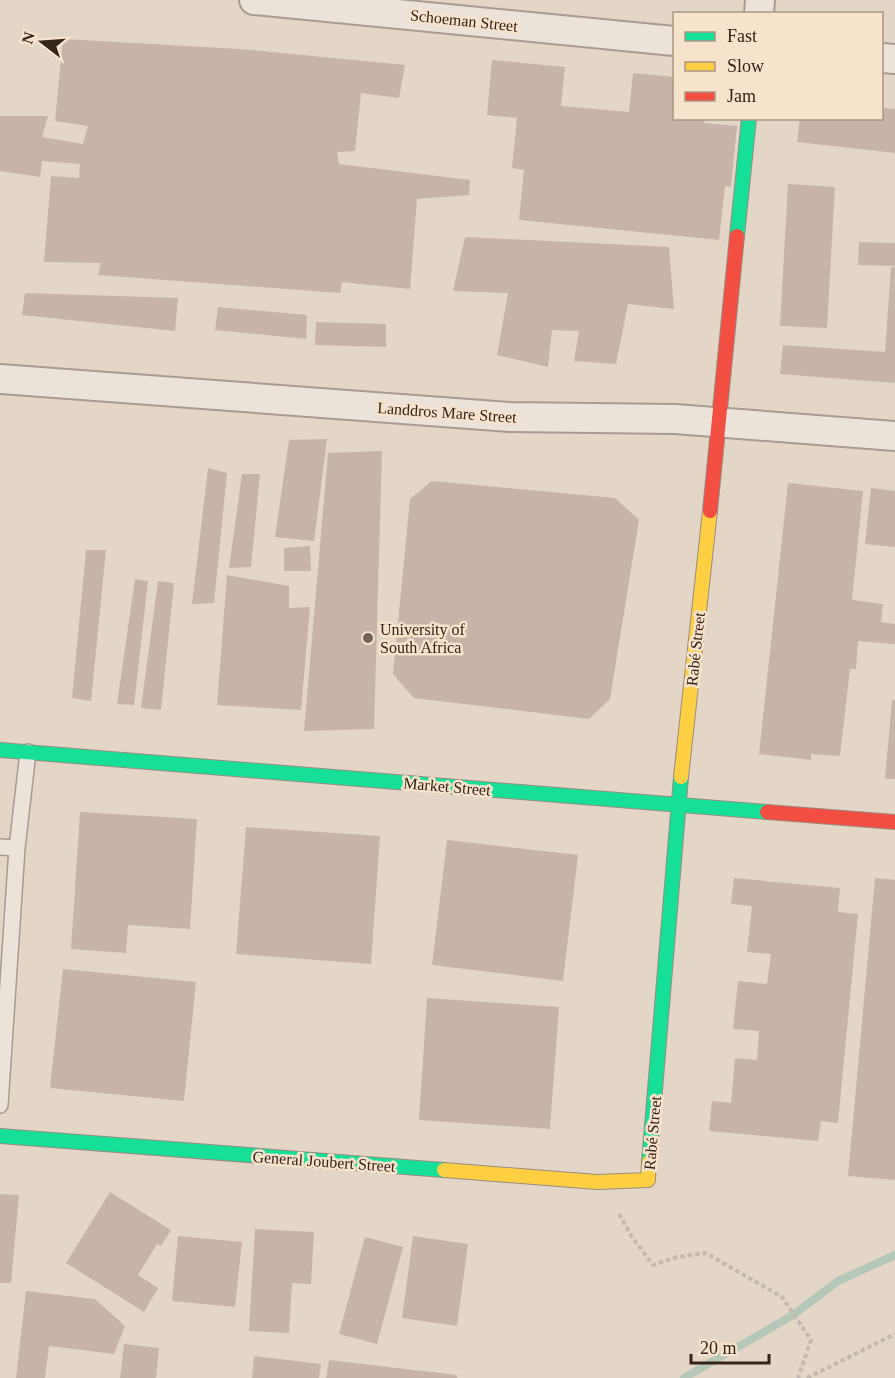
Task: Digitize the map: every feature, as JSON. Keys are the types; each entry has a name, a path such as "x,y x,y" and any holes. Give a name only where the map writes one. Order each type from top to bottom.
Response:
{"street":[{"name":"Schoeman Street","path":"254,0 673,41"},
{"name":"Rabé Street","path":"648,1180 678,806 749,120"},
{"name":"Landdros Mare Street","path":"0,379 510,417 675,419 895,436"},
{"name":"Market Street","path":"0,750 895,822"},
{"name":"General Joubert Street","path":"0,1136 597,1182 648,1180"}],"lane":[{"path":"0,1105 6,915 17,848 28,752"},
{"path":"0,847 17,848"}],"path":[{"path":"619,1214 632,1237 653,1265 677,1257 706,1253 782,1298 811,1340 798,1378"},
{"path":"807,1378 895,1334"}],"building":[{"path":"63,39 240,49 405,65 399,98 361,93 355,151 337,152 339,164 470,180 469,195 417,199 410,289 342,282 340,293 98,275 101,263 44,262 51,176 79,178 80,164 42,161 40,177 0,171 0,116 48,116 42,137 83,144 88,126 55,121"},
{"path":"492,60 565,67 561,106 629,112 633,73 673,77 673,120 705,120 704,123 737,126 731,187 725,186 719,240 519,220 524,170 512,168 517,118 487,115"},
{"path":"883,108 895,109 895,153 797,142 800,120 883,120"},
{"path":"788,184 835,187 827,328 780,326"},
{"path":"465,237 669,247 674,309 628,304 616,364 574,361 579,331 552,330 548,367 497,355 508,293 453,291"},
{"path":"859,242 895,243 895,266 858,265"},
{"path":"891,267 895,267 895,383 780,374 783,345 885,352"},
{"path":"25,293 178,298 175,331 22,315"},
{"path":"218,307 307,315 306,339 215,330"},
{"path":"316,322 386,324 386,347 315,345"},
{"path":"327,439 314,541 275,537 289,440"},
{"path":"382,451 374,729 304,731 328,453"},
{"path":"208,468 227,473 214,603 192,604"},
{"path":"242,474 260,474 251,567 229,568"},
{"path":"432,481 615,498 639,520 610,699 589,719 414,698 393,674 410,499"},
{"path":"788,483 863,491 852,600 883,604 881,622 895,624 895,644 858,641 856,669 850,669 840,756 811,754 811,760 759,754"},
{"path":"871,488 895,491 895,547 865,544"},
{"path":"310,546 311,571 284,571 284,548"},
{"path":"86,550 106,550 91,701 72,698"},
{"path":"227,575 289,586 289,608 310,607 301,710 217,705"},
{"path":"135,579 148,581 134,705 117,704"},
{"path":"158,581 174,583 161,710 141,708"},
{"path":"892,700 895,700 895,779 885,779"},
{"path":"80,812 197,819 190,929 128,925 126,953 71,949"},
{"path":"246,827 380,836 371,964 236,954"},
{"path":"447,840 578,855 563,981 432,965"},
{"path":"734,878 840,888 838,912 858,914 838,1123 821,1121 818,1141 709,1131 712,1101 731,1103 735,1058 757,1060 759,1031 733,1029 738,981 767,984 771,954 747,952 752,906 731,904"},
{"path":"875,878 895,880 895,1180 848,1176"},
{"path":"63,969 196,982 184,1101 50,1088"},
{"path":"427,998 559,1007 550,1129 419,1120"},
{"path":"110,1192 171,1230 161,1246 157,1244 138,1275 158,1288 144,1312 66,1263"},
{"path":"0,1194 19,1195 11,1283 0,1283"},
{"path":"255,1229 314,1232 311,1284 292,1283 289,1333 249,1331"},
{"path":"178,1236 242,1242 235,1307 172,1301"},
{"path":"413,1236 468,1244 457,1326 402,1318"},
{"path":"365,1237 403,1247 377,1344 339,1334"},
{"path":"26,1291 95,1299 125,1326 114,1354 49,1346 45,1378 16,1378"},
{"path":"124,1344 159,1348 156,1378 120,1378"},
{"path":"254,1356 321,1364 319,1378 252,1378"},
{"path":"329,1360 457,1375 457,1378 326,1378"}],"waterway":[{"path":"684,1378 793,1315 838,1281 895,1255"}],"traffic: fast":[{"path":"737,236 749,120"},
{"path":"0,750 767,812"},
{"path":"649,1162 681,777"},
{"path":"0,1136 444,1170"}],"traffic: slow":[{"path":"681,777 710,511"},
{"path":"444,1170 597,1182 648,1180 649,1162"}],"traffic: jam":[{"path":"710,511 737,236"},
{"path":"767,812 895,822"}],"place":[{"name":"University of South Africa","path":"368,638"}]}
